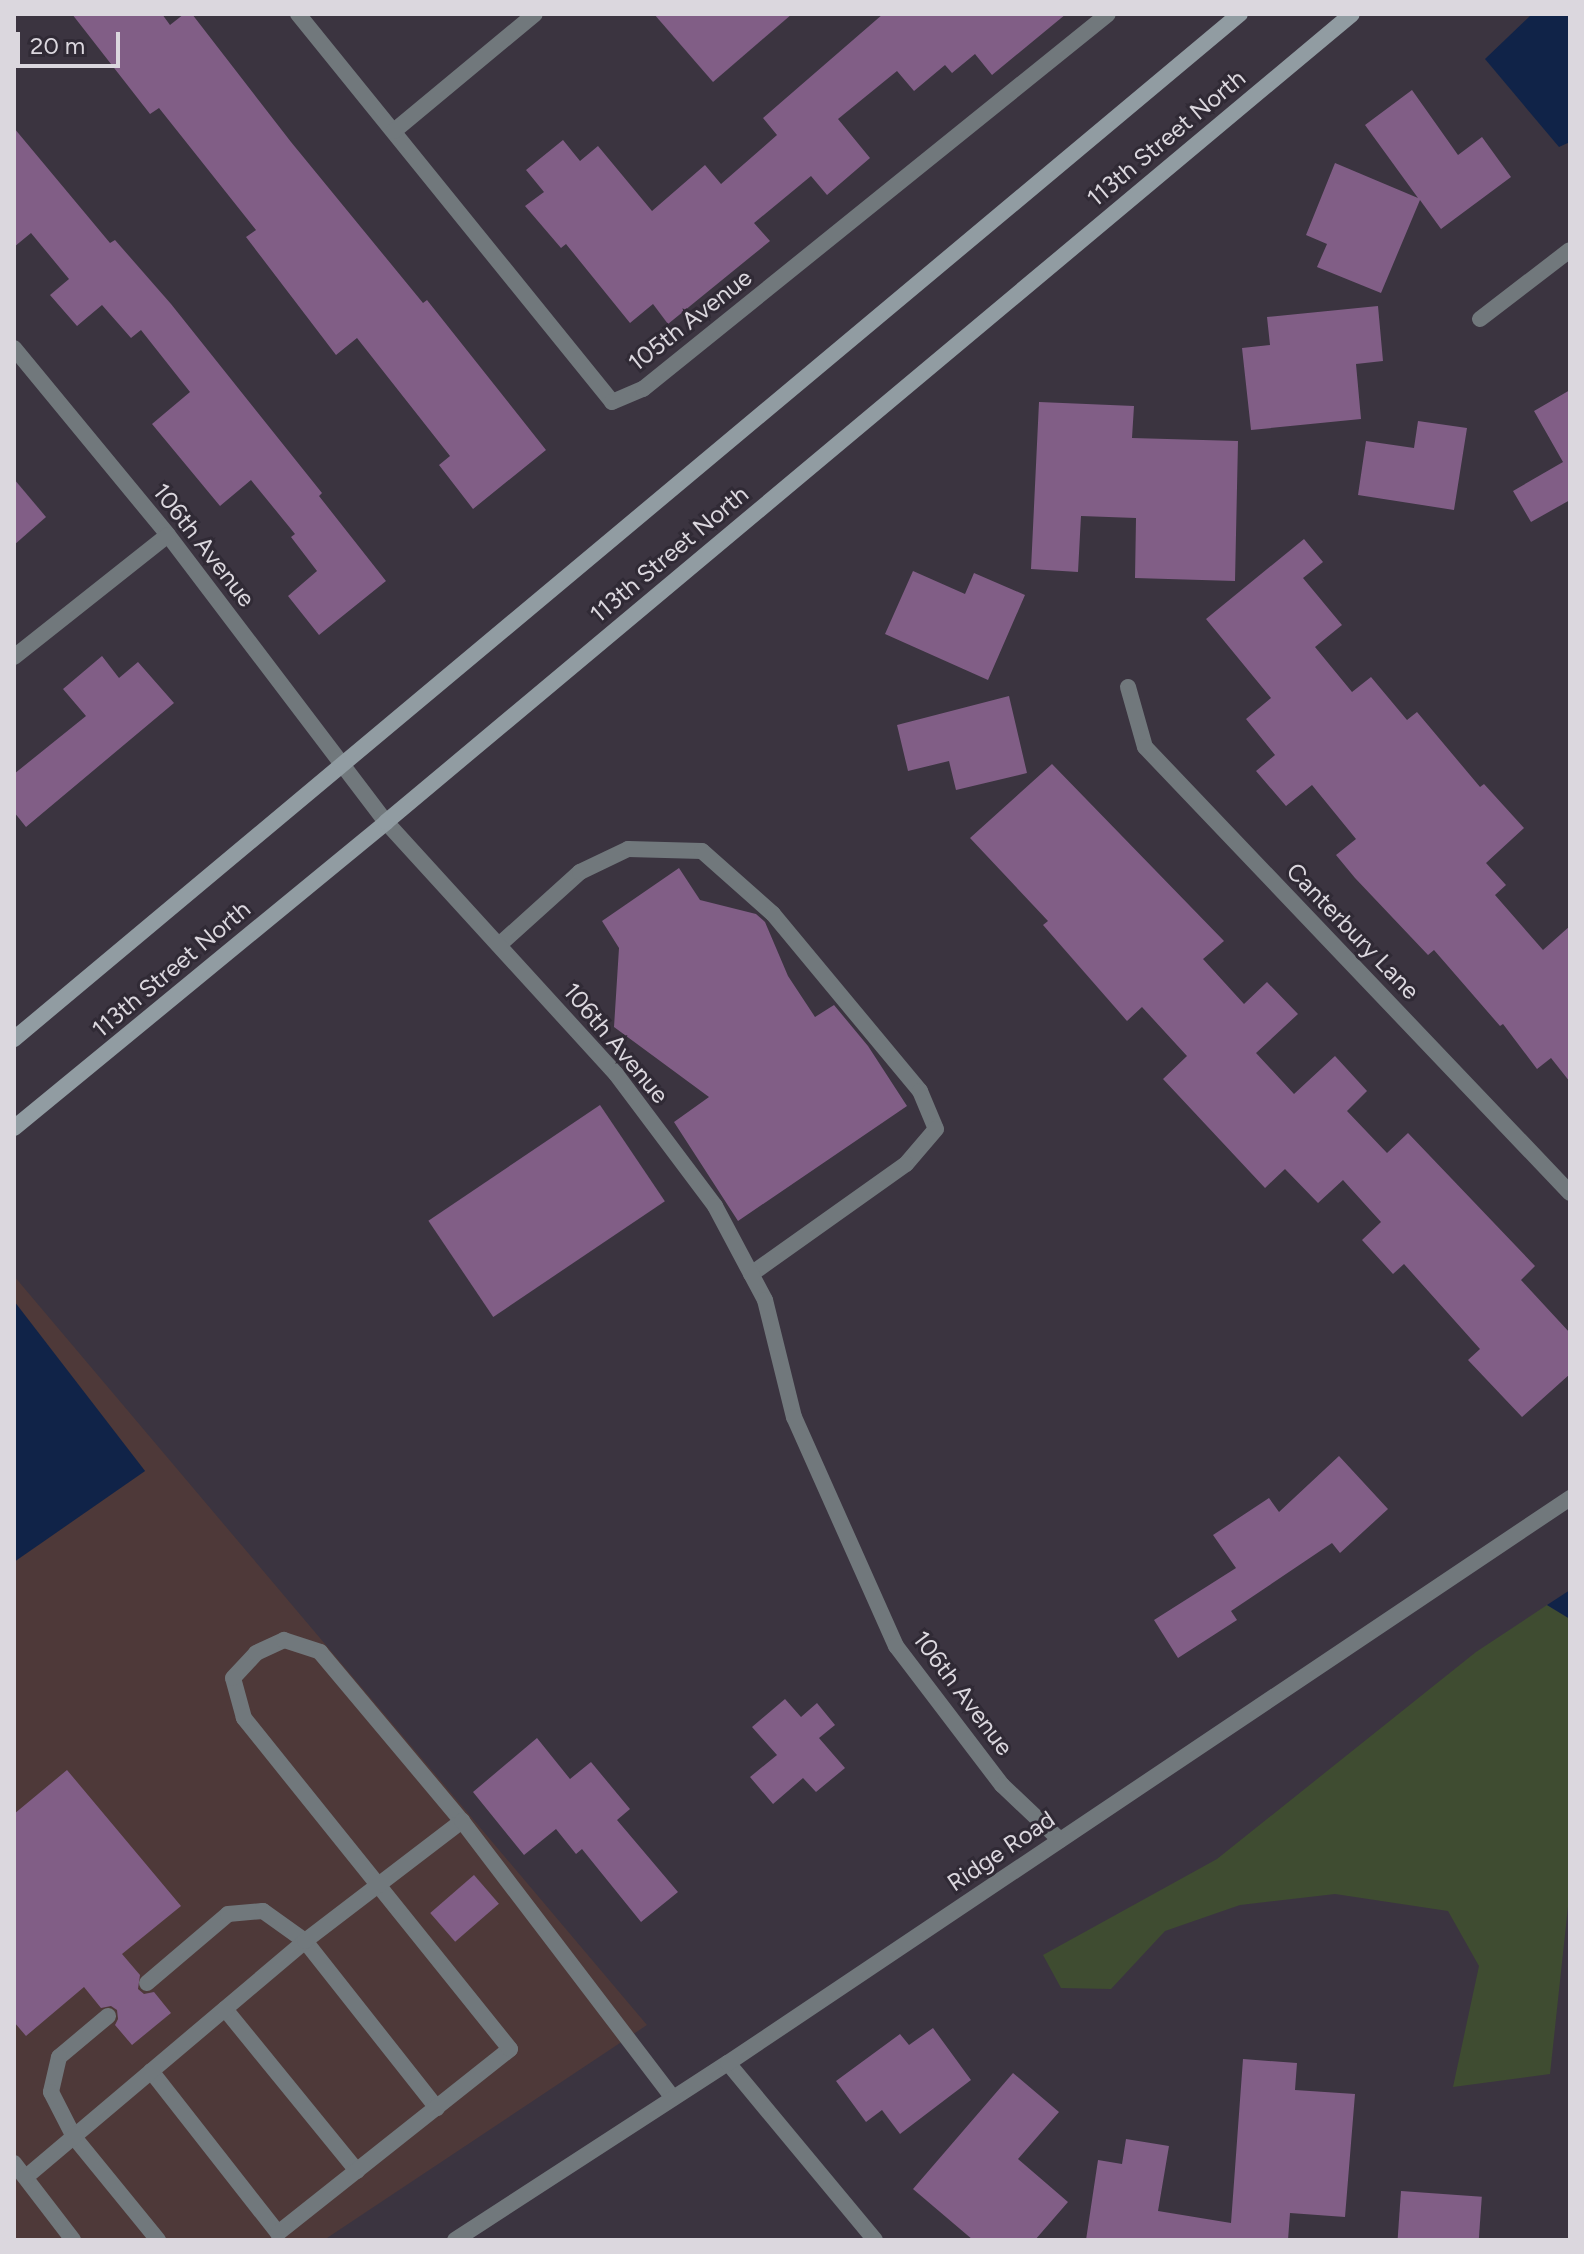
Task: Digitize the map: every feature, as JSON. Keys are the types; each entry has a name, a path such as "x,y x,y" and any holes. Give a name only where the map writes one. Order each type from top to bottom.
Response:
{"main road":[{"name":"113th Street North","path":"14,1039 1240,14"},
{"name":"113th Street North","path":"14,1128 386,822 1352,14"}],"street":[{"name":"105th Avenue","path":"298,14 612,402 643,389 1108,14"},
{"path":"394,131 535,14"},
{"path":"1480,319 1570,250"},
{"name":"106th Avenue","path":"14,348 168,535 386,822 616,1074 715,1206 765,1300 794,1417 896,1646 1002,1785 1060,1840"},
{"path":"14,657 168,535"},
{"name":"Canterbury Lane","path":"1128,687 1145,747 1570,1193"},
{"path":"499,945 580,872 628,849 702,851 773,914 920,1091 936,1129 906,1164 751,1274"},
{"name":"Ridge Road","path":"455,2240 728,2063 1570,1498"},
{"path":"151,2071 274,2236 510,2049 244,1718 233,1678 256,1653 284,1640 320,1652 462,1821 673,2098"},
{"path":"26,2177 305,1941 462,1821"},
{"path":"147,1983 228,1914 263,1911 305,1941 437,2108"},
{"path":"225,2009 357,2171"},
{"path":"108,2016 59,2057 51,2092 74,2137 158,2240"},
{"path":"728,2063 875,2240"},
{"path":"14,2163 73,2240"}],"shaded area":[{"path":"14,1276 647,2025 324,2240 14,2240 14,1562 145,1471 14,1301"}],"green space":[{"path":"1547,1605 1570,1619 1570,1888 1550,2074 1453,2087 1479,1966 1448,1911 1335,1894 1240,1905 1165,1931 1111,1989 1061,1988 1043,1955 1217,1859 1476,1652"}],"water":[{"path":"1532,14 1570,14 1570,142 1559,147 1485,59"},
{"path":"14,1301 145,1471 14,1562"},
{"path":"1570,1590 1570,1619 1547,1605"}],"building":[{"path":"72,14 162,14 170,25 184,14 192,14 291,142 423,303 427,300 546,450 473,509 439,465 450,456 357,338 336,355 246,237 256,230 159,108 150,114"},
{"path":"654,14 792,14 713,82"},
{"path":"883,14 1066,14 992,75 975,54 952,73 945,65 914,91 897,71 838,119 870,158 827,195 811,176 754,223 770,241 668,324 653,304 630,323 566,244 561,248 525,206 544,192 526,170 563,140 580,161 598,146 652,211 705,165 721,184 777,135 763,118"},
{"path":"1412,90 1458,155 1482,137 1511,177 1441,229 1420,200 1381,293 1317,267 1327,244 1306,235 1335,163 1418,198 1365,125"},
{"path":"14,128 110,243 115,240 171,304 322,493 319,496 386,581 319,635 288,596 317,571 291,537 295,534 251,480 220,506 152,424 190,392 141,330 131,338 102,305 77,326 50,295 69,279 31,233 14,247"},
{"path":"1378,306 1383,361 1356,364 1361,419 1251,430 1242,348 1270,345 1267,317"},
{"path":"1570,390 1570,500 1531,522 1513,491 1563,462 1534,411"},
{"path":"1039,402 1134,406 1132,438 1238,441 1235,581 1135,578 1136,518 1081,516 1078,572 1031,569"},
{"path":"1418,421 1467,428 1454,510 1358,495 1366,441 1414,448"},
{"path":"14,479 46,517 14,545"},
{"path":"1304,539 1323,562 1303,578 1342,625 1315,647 1352,692 1371,677 1407,720 1417,712 1480,787 1484,784 1524,828 1486,863 1506,885 1495,895 1543,950 1570,926 1570,1082 1551,1058 1537,1069 1503,1024 1500,1026 1434,950 1428,955 1355,878 1336,855 1356,839 1312,785 1286,806 1256,771 1275,755 1246,719 1271,698 1206,619"},
{"path":"913,571 965,594 974,573 1025,595 988,680 885,634"},
{"path":"102,656 119,678 138,662 174,703 26,827 14,812 14,774 86,716 63,689"},
{"path":"1009,696 1027,773 956,790 949,761 908,771 897,725"},
{"path":"1052,764 1224,941 1203,959 1244,1004 1267,982 1298,1014 1256,1053 1294,1094 1335,1056 1367,1091 1347,1111 1387,1153 1408,1133 1535,1266 1521,1280 1570,1333 1570,1374 1522,1417 1468,1360 1480,1349 1404,1264 1393,1274 1362,1240 1381,1222 1343,1180 1318,1203 1285,1169 1265,1188 1163,1079 1187,1056 1142,1007 1127,1021 1043,925 1048,921 970,838"},
{"path":"679,868 700,900 756,914 765,922 788,976 815,1017 834,1005 868,1046 907,1106 738,1221 674,1122 709,1097 614,1027 619,948 602,921"},
{"path":"600,1105 665,1201 493,1317 428,1221"},
{"path":"1339,1456 1388,1509 1340,1553 1332,1543 1231,1611 1237,1620 1178,1658 1154,1620 1236,1568 1213,1535 1269,1498 1279,1512"},
{"path":"785,1699 801,1717 817,1703 835,1725 819,1738 845,1768 816,1792 803,1778 773,1804 750,1777 777,1755 752,1727"},
{"path":"537,1738 570,1779 591,1762 630,1809 617,1820 678,1892 641,1922 582,1849 576,1854 556,1829 524,1855 473,1792"},
{"path":"67,1770 181,1906 122,1954 140,1975 138,1989 144,1994 154,1992 171,2013 132,2045 115,2025 117,2010 111,2006 101,2008 84,1987 26,2036 14,2022 14,1814"},
{"path":"474,1875 499,1904 455,1942 430,1913"},
{"path":"933,2028 971,2080 900,2134 882,2110 866,2122 836,2081 900,2034 909,2045"},
{"path":"1243,2059 1297,2063 1295,2090 1355,2094 1345,2217 1290,2213 1288,2240 1086,2240 1098,2160 1122,2164 1126,2139 1169,2146 1158,2211 1231,2223"},
{"path":"1013,2073 1059,2112 1018,2159 1068,2202 1035,2240 973,2240 913,2189"},
{"path":"1401,2191 1482,2197 1479,2240 1398,2240"}]}
